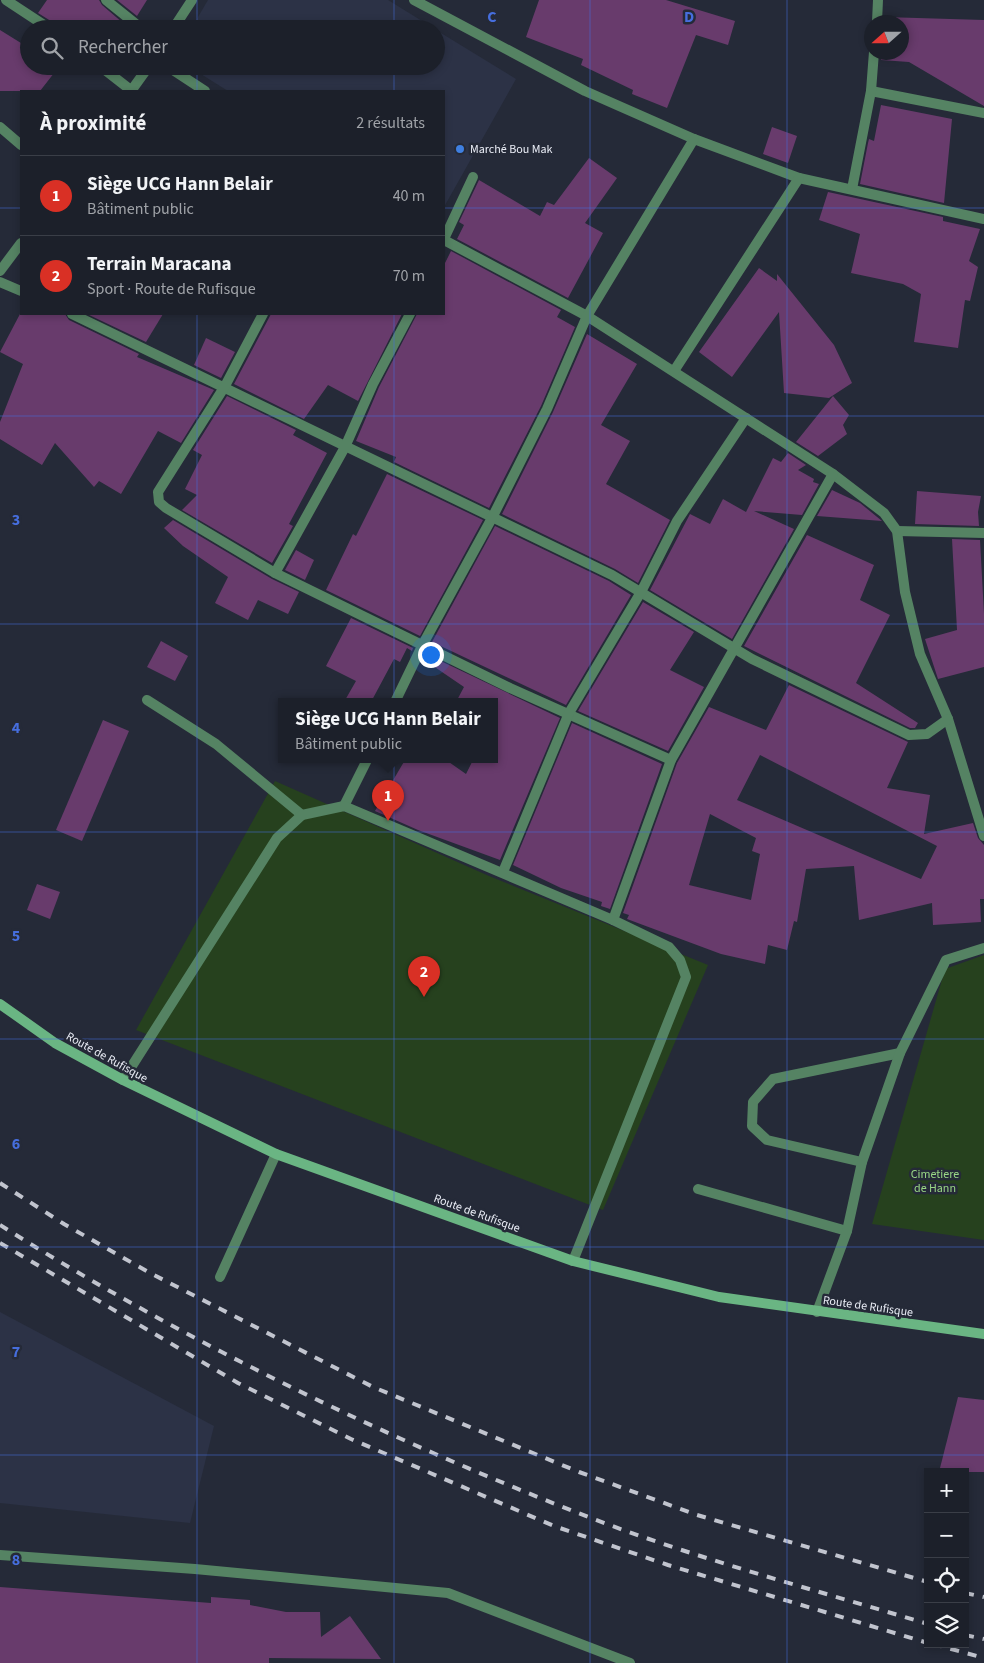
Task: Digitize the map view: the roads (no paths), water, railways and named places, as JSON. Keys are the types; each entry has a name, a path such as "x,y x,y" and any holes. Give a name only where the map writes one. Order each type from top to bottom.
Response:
{"main road":[{"name":"Route de Rufisque","path":"0,1004 55,1043 123,1080 276,1154 573,1261 719,1297 984,1334"}],"street":[{"path":"6,0 36,20"},
{"path":"106,0 131,20"},
{"path":"179,20 192,0"},
{"path":"414,0 585,91 694,139 799,178 984,220"},
{"path":"877,15 878,0"},
{"path":"852,189 871,91 873,60"},
{"path":"112,75 131,90"},
{"path":"133,90 143,75"},
{"path":"180,75 203,90"},
{"path":"871,91 984,114"},
{"path":"0,127 20,144"},
{"path":"396,698 423,644 492,518 547,409 587,316 694,139"},
{"path":"445,237 474,177"},
{"path":"674,371 799,178"},
{"path":"445,240 587,316 833,474 874,503 889,518 897,531 905,592 920,654 948,719 984,836"},
{"path":"0,272 20,244"},
{"path":"0,282 20,291"},
{"path":"74,315 225,386 344,446 612,575 752,659 909,735 927,734 948,719"},
{"path":"261,315 225,386 158,492 159,502 166,508 275,572 510,688 671,760"},
{"path":"275,572 344,446 372,384 409,315"},
{"path":"503,872 569,713 641,592 677,521 746,418"},
{"path":"613,920 671,760 833,474"},
{"path":"897,531 984,533"},
{"path":"148,700 216,744 302,815"},
{"path":"344,806 366,763"},
{"path":"123,1080 277,838 302,815 344,806 613,920 669,947 680,960 686,977 573,1261"},
{"path":"817,1312 847,1231 862,1162 900,1053 946,960 984,948"},
{"path":"862,1162 767,1140 752,1126 752,1102 773,1079 900,1053"},
{"path":"220,1277 276,1154"},
{"path":"698,1189 847,1231"},
{"path":"0,1555 195,1569 448,1593 630,1663"}],"railway":[{"path":"0,1183 64,1224 150,1273 373,1387 579,1472 697,1515 924,1581"},
{"path":"0,1225 138,1307 280,1382 499,1481 617,1528 661,1543 924,1623"},
{"path":"0,1243 238,1383 351,1439 554,1526 668,1565 924,1642"},
{"path":"969,1594 984,1597"},
{"path":"969,1636 984,1639"},
{"path":"948,1648 984,1658"}],"place":[{"name":"Marché Bou Mak","path":"460,149"},
{"name":"Siège UCG Hann Belair","path":"388,821"},
{"name":"Terrain Maracana","path":"424,997"}],"park label":[{"name":"Cimetiere de Hann","path":"935,1181"}]}
